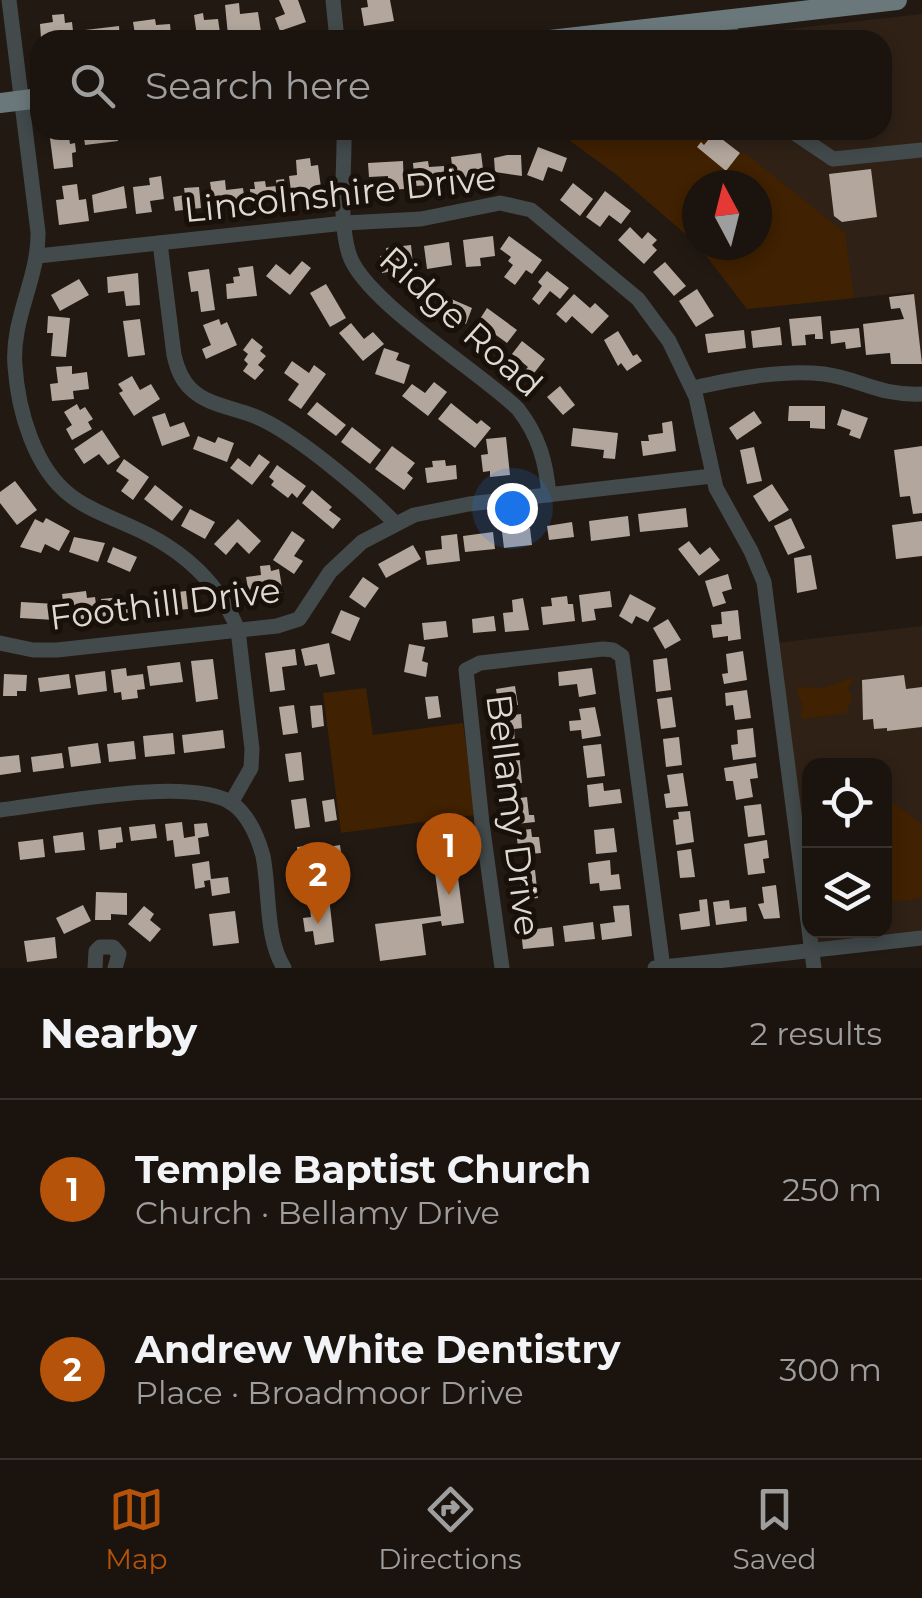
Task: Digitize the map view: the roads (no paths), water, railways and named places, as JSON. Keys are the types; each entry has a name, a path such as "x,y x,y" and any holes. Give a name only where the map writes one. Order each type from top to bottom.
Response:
{"main road":[{"path":"731,30 897,0"},
{"path":"0,103 30,99"}],"street":[{"path":"8,0 30,95"},
{"path":"334,0 336,30"},
{"path":"33,140 38,256 8,344 23,414 38,452 61,487 86,506 139,530 190,561 218,592 238,630 252,760 232,802"},
{"name":"Ridge Road","path":"344,140 349,255 368,285 506,398 528,422 543,453 549,496"},
{"path":"805,140 833,159 922,150"},
{"name":"Lincolnshire Drive","path":"38,256 421,218 500,203 530,210 638,299 670,341 693,388 712,476 729,516 758,566 767,599 814,968"},
{"path":"160,243 174,356 190,389 211,402 242,410 276,426 395,523"},
{"path":"693,388 813,374 835,376 886,393 922,394"},
{"name":"Foothill Drive","path":"0,643 58,650 277,626 299,619 344,557 395,523 429,511 712,476"},
{"name":"Bellamy Drive","path":"502,968 466,670 480,663 602,650 618,652 627,694 663,968"},
{"path":"0,810 169,790 202,792 232,802 248,820 260,844 275,944 284,968"},
{"path":"655,968 922,938"},
{"path":"95,968 96,951 107,946 114,947 119,954 115,968"}],"place":[{"name":"Temple Baptist Church","path":"449,895"},
{"name":"Andrew White Dentistry","path":"318,924"}]}
